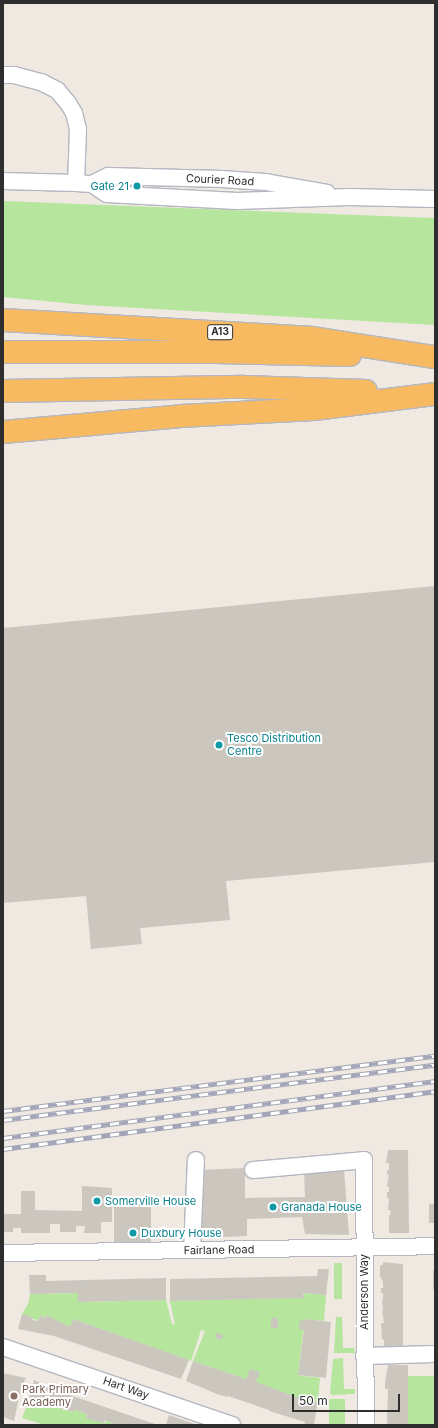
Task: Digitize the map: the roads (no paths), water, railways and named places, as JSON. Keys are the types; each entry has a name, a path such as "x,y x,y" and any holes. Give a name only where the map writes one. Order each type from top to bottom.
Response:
{"highway":[{"name":"A13","path":"3,320 313,338 435,357"},
{"name":"A13","path":"3,352 216,352 435,357"},
{"path":"3,391 244,387 435,394"},
{"path":"3,432 181,416 314,409 435,394"}],"street":[{"path":"3,76 14,75 41,82 57,90 68,103 74,113 78,129 76,183"},
{"name":"Courier Road","path":"3,181 92,184 107,194 266,201 349,197 435,199"},
{"path":"192,1250 196,1160"},
{"name":"Anderson Way","path":"253,1170 364,1160 364,1356 366,1425"},
{"name":"Fairlane Road","path":"3,1253 435,1246"},
{"name":"Hart Way","path":"4,1345 232,1425"},
{"path":"364,1356 435,1354"}],"railway":[{"path":"3,1111 435,1056"},
{"path":"3,1120 435,1065"},
{"path":"3,1138 435,1081"},
{"path":"3,1149 435,1091"}],"place":[{"name":"Gate 21","path":"137,186"},
{"name":"Tesco Distribution Centre","path":"219,745"},
{"name":"Somerville House","path":"97,1201"},
{"name":"Granada House","path":"273,1207"},
{"name":"Duxbury House","path":"133,1233"},
{"name":"Park Primary Academy","path":"14,1396"}]}
